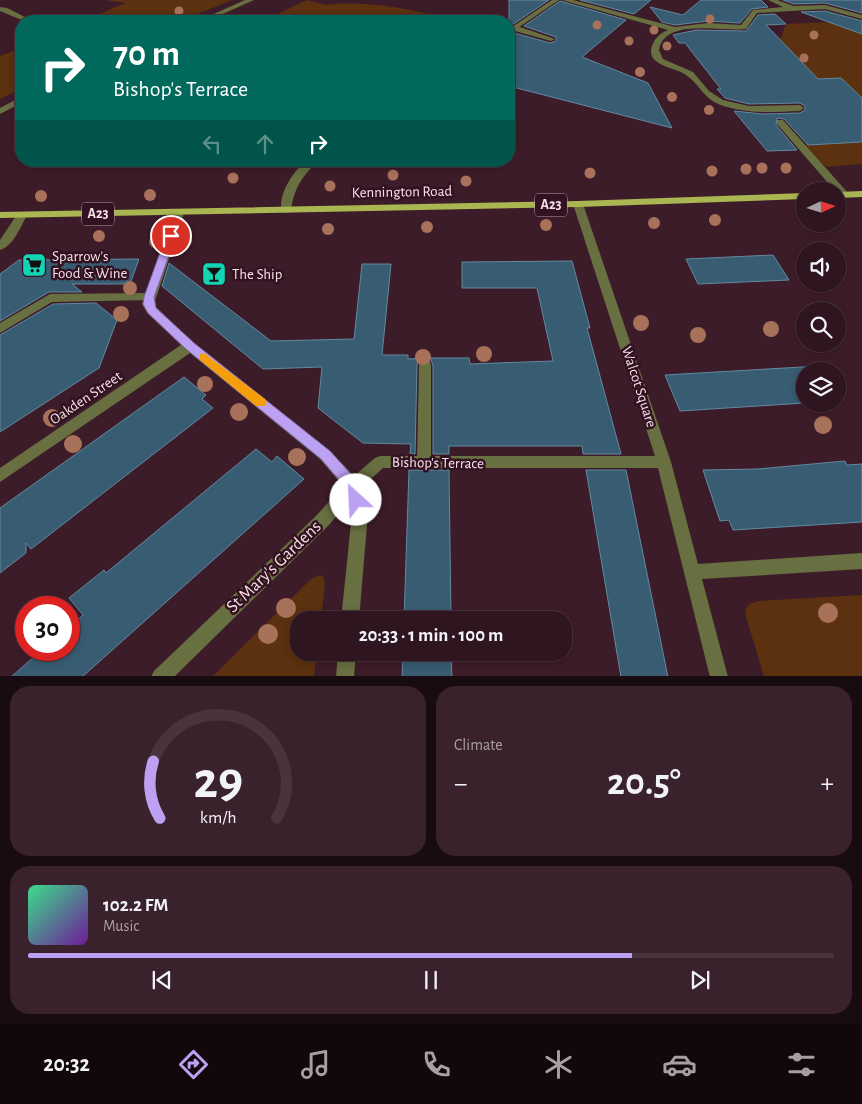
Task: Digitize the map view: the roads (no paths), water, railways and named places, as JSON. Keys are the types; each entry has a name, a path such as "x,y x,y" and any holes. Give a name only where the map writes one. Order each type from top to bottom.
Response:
{"main road":[{"path":"846,195 862,194"},
{"name":"Kennington Road","path":"0,215 578,204 796,196"}],"street":[{"path":"219,15 251,0"},
{"path":"515,28 556,0"},
{"path":"565,0 674,28 743,27 755,11 793,8 825,7 862,17"},
{"path":"772,0 793,8"},
{"path":"0,9 5,9 17,15"},
{"path":"674,28 657,40 656,56 664,64 690,74 703,92 720,102 740,107 768,110 800,108"},
{"path":"515,31 551,39"},
{"path":"0,110 15,103"},
{"path":"780,122 830,182"},
{"path":"286,210 289,193 296,176 306,167"},
{"name":"Walcot Square","path":"578,204 664,462 719,676"},
{"path":"179,213 148,304 151,310 190,346 325,455 353,486 360,513 351,611"},
{"path":"0,247 10,236 22,215"},
{"path":"0,329 50,298 149,297"},
{"name":"Oakden Street","path":"0,476 190,346"},
{"path":"424,463 425,365"},
{"name":"Bishop's Terrace","path":"353,486 380,462 664,462"},
{"name":"St Mary's Gardens","path":"160,676 323,520 353,486"},
{"path":"693,572 862,561"},
{"path":"345,676 346,661"}],"place":[{"name":"Sparrow's Food & Wine","path":"34,265"},
{"name":"The Ship","path":"214,274"}]}
